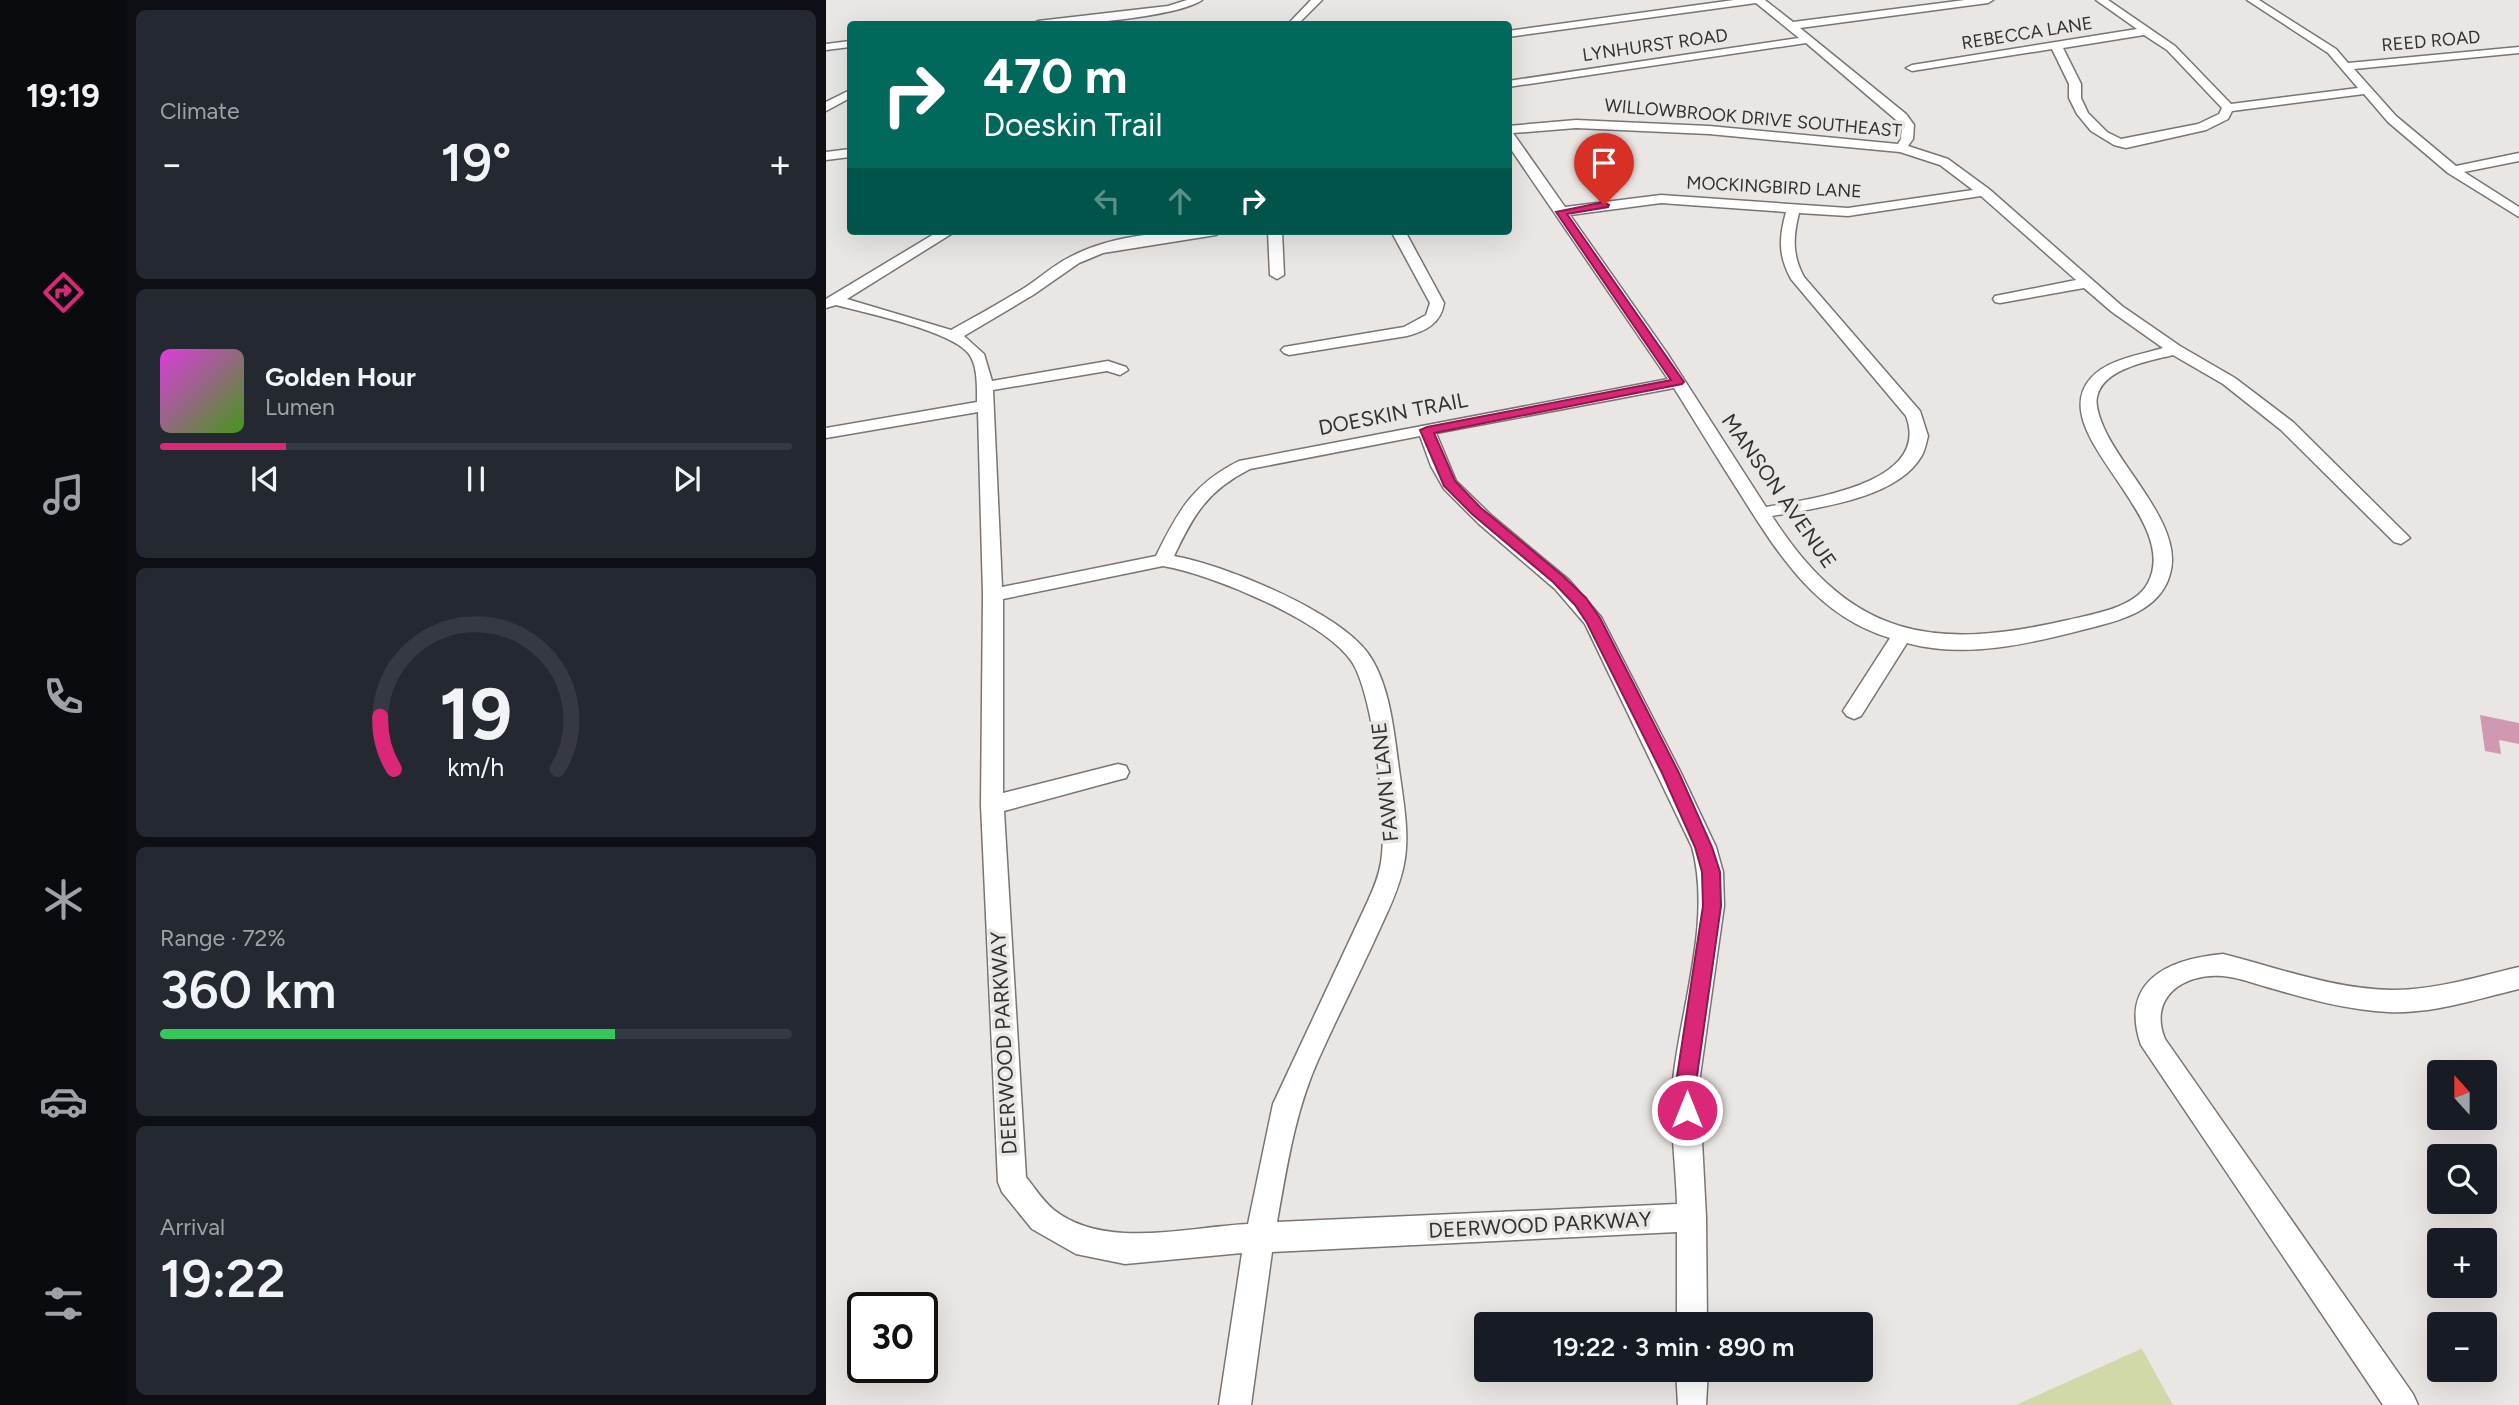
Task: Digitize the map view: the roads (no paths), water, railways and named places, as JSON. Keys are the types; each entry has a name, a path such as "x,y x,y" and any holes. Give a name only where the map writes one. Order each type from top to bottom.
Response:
{"street":[{"path":"1066,21 1160,11 1197,0"},
{"path":"1296,21 1317,0"},
{"path":"1512,33 1758,0 1902,117 1908,125 1907,139 1902,148"},
{"path":"1790,26 1948,3 1989,0"},
{"path":"2102,0 2180,56 2228,108"},
{"path":"2252,0 2319,41 2347,66 2392,119 2453,170 2519,214"},
{"path":"1626,8 1636,17"},
{"name":"REBECCA LANE","path":"1912,68 2147,31"},
{"name":"LYNHURST ROAD","path":"1512,83 1807,40"},
{"path":"826,47 847,44"},
{"path":"2057,47 2076,86 2075,96 2084,114 2105,138 2116,143 2126,144 2202,127 2224,116 2228,108"},
{"name":"REED ROAD","path":"2347,66 2519,50"},
{"path":"2228,108 2367,90"},
{"path":"826,107 847,95"},
{"name":"WILLOWBROOK DRIVE SOUTHEAST","path":"1512,130 1608,125 1709,130 1902,148 1953,166 2117,309 2175,349 2229,381 2287,426 2401,538"},
{"name":"MANSON AVENUE","path":"1512,141 1678,382 1761,513 1813,584 1839,606 1901,636 1958,644 2027,637 2135,606 2155,590 2162,570 2164,550 2157,531 2095,428 2087,407 2094,383 2108,373 2175,349"},
{"path":"826,156 847,153"},
{"path":"2453,170 2519,157"},
{"name":"MOCKINGBIRD LANE","path":"1561,212 1661,199 1793,209 1865,211 1984,192"},
{"path":"1761,513 1835,498 1875,486 1894,475 1914,455 1920,434 1914,415 1798,279 1789,264 1784,244 1793,209"},
{"path":"830,303 942,235"},
{"path":"954,335 1017,299 1074,260 1121,244 1187,235"},
{"path":"1275,235 1277,275"},
{"path":"1289,350 1407,331 1424,326 1433,317 1437,303 1400,235"},
{"path":"2000,299 2086,283"},
{"name":"DEERWOOD PARKWAY","path":"830,303 954,335 974,350 982,368 993,595 992,805 1012,1182 1042,1219 1076,1240 1125,1249 1212,1240 1692,1217"},
{"path":"826,433 1108,366 1120,370"},
{"name":"DOESKIN TRAIL","path":"1163,560 1199,494 1228,472 1245,465 1678,382"},
{"path":"1427,430 1449,483 1477,511 1581,601 1670,773 1704,847 1711,872 1712,906 1686,1083 1692,1217 1692,1312"},
{"name":"FAWN LANE","path":"993,595 1163,560 1175,561 1205,570 1308,615 1341,638 1360,656 1372,679 1392,805 1393,860 1383,895 1286,1105 1258,1239 1235,1405"},
{"path":"1854,711 1901,636"},
{"path":"992,805 1118,772"},
{"path":"2402,1405 2154,1045 2146,1022 2151,1001 2163,981 2183,971 2203,966 2223,965 2343,994 2390,1001 2436,998 2519,978"}]}
